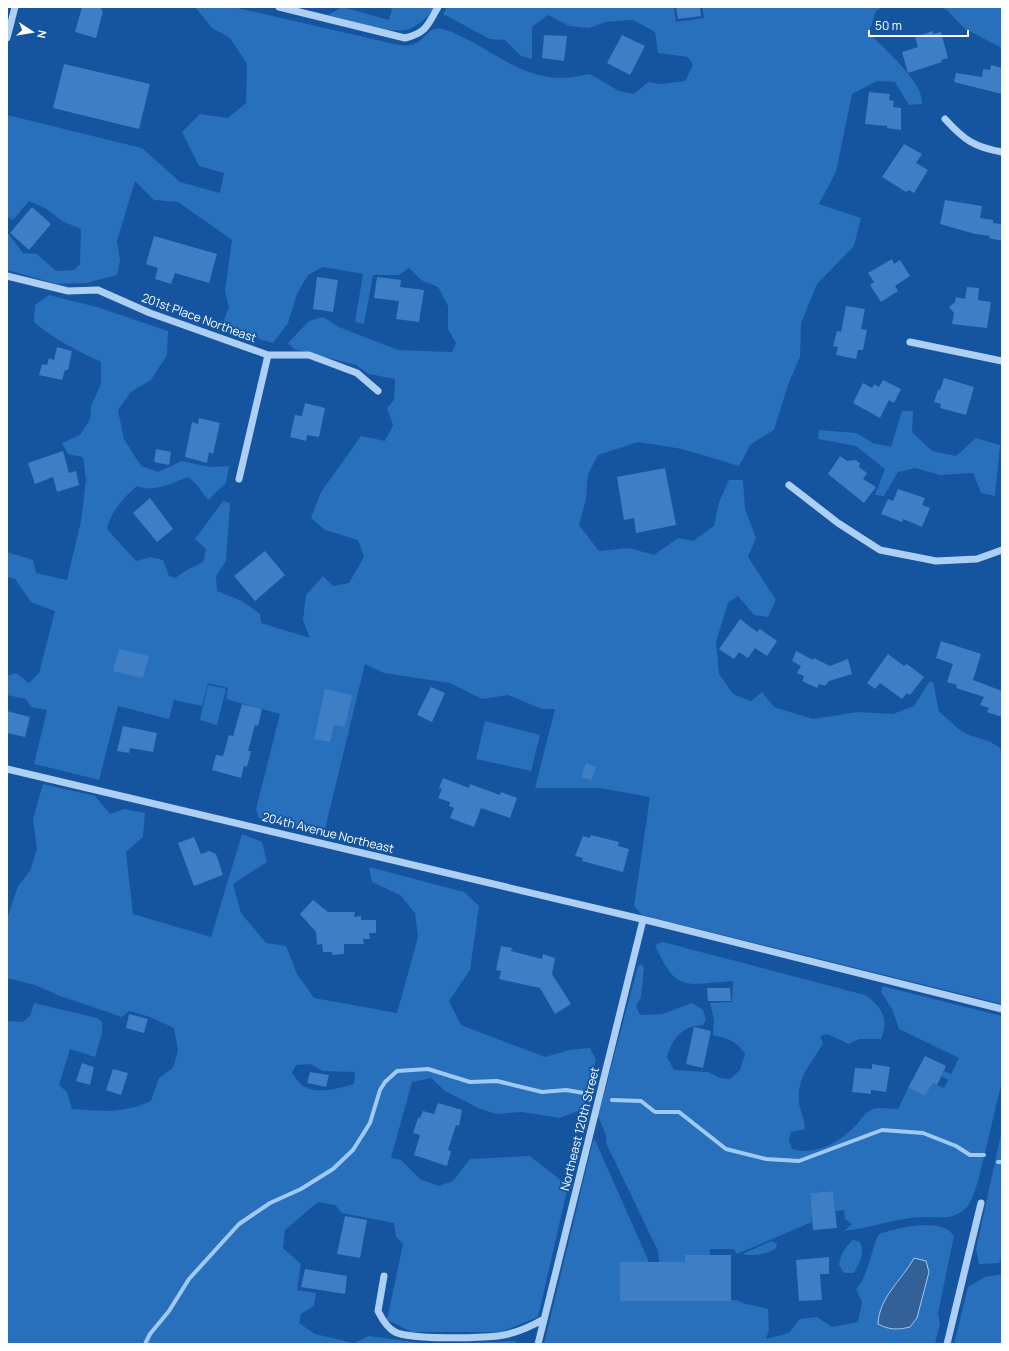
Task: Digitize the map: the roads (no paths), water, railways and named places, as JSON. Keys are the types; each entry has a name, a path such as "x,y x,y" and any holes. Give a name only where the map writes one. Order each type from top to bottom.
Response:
{"street":[{"path":"7,38 14,7"},
{"path":"279,7 405,38 418,35 427,26 438,7"},
{"path":"945,119 961,138 987,149 1002,152"},
{"name":"201st Place Northeast","path":"7,276 68,291 98,290 150,313 268,355 309,355 357,373 378,391"},
{"path":"910,342 1002,361"},
{"path":"239,479 268,355"},
{"path":"789,485 838,524 880,550 936,561 977,558 1002,550"},
{"name":"204th Avenue Northeast","path":"7,769 643,920 1002,1009"},
{"name":"Northeast 120th Street","path":"538,1344 643,920"},
{"path":"947,1344 981,1203"},
{"path":"384,1276 378,1311 390,1328 396,1333 430,1337 498,1336 530,1327 544,1319"}],"waterway":[{"path":"145,1344 150,1334 169,1311 189,1279 239,1224 270,1203 301,1189 333,1169 353,1150 370,1123 380,1090 385,1082 397,1071 428,1069 470,1082 497,1081 542,1092 566,1090 584,1093"},
{"path":"612,1100 641,1101 655,1112 679,1112 726,1149 766,1159 799,1161 882,1130 923,1133 956,1146 970,1155 984,1155"}]}
